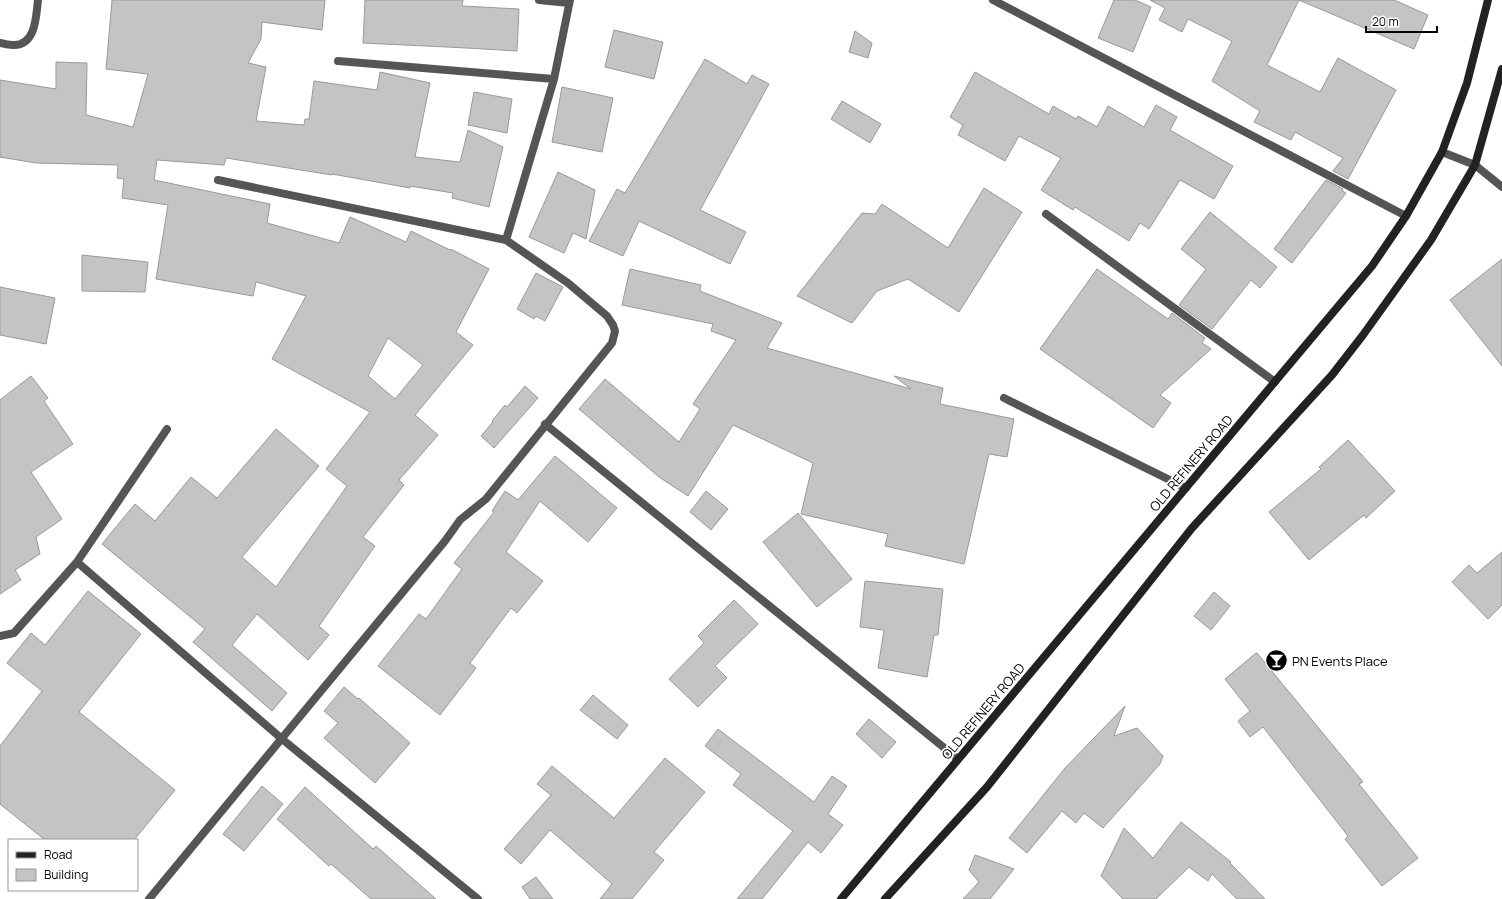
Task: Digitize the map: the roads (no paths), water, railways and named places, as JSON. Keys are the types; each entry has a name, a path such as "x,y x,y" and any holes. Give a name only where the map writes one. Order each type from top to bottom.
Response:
{"main road":[{"name":"OLD REFINERY ROAD","path":"841,899 1372,266 1406,216 1442,152 1467,83 1488,0"},
{"path":"885,899 987,787 1192,528 1336,369 1363,335 1431,240 1475,166 1502,69"}],"street":[{"path":"0,43 14,46 25,42 34,31 38,0"},
{"path":"506,240 554,79 570,2 539,0"},
{"path":"993,0 1406,216"},
{"path":"338,61 554,79"},
{"path":"1442,152 1475,166 1502,187"},
{"path":"150,899 445,541 460,520 486,498 612,343 615,331 607,316 568,283 506,240 218,180"},
{"path":"1046,214 1275,382"},
{"path":"1004,398 1186,488"},
{"path":"545,424 958,759"},
{"path":"0,636 14,633 77,562 167,429"},
{"path":"77,562 282,739 476,899"}],"place":[{"name":"PN Events Place","path":"1277,661"}]}
